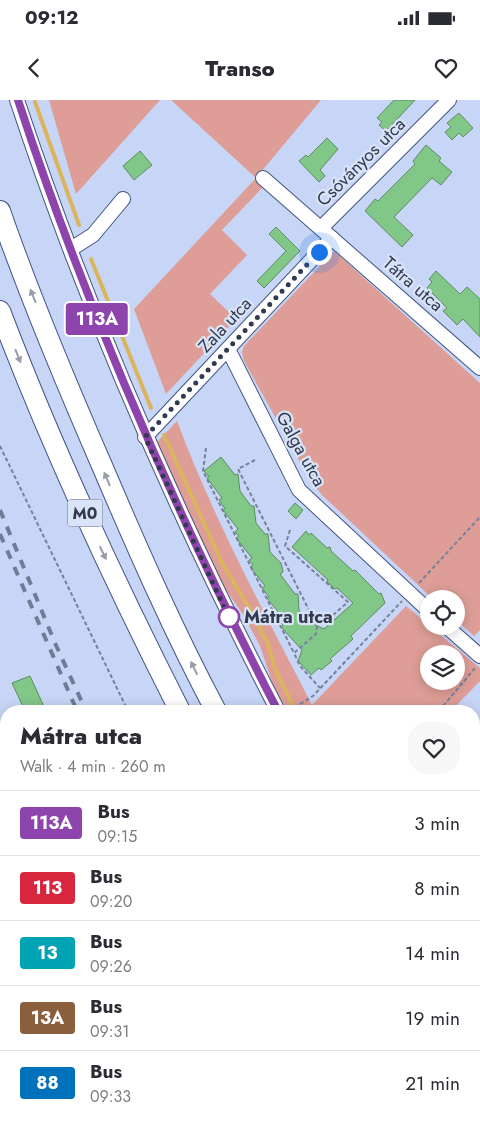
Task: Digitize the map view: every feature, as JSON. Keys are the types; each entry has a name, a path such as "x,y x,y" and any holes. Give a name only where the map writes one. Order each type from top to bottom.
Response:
{"highway":[{"name":"M0","path":"0,211 76,405 126,524 168,615 213,705"},
{"name":"M0","path":"0,311 62,465 138,628 177,705"}],"street":[{"path":"18,100 71,249 145,437 230,620 275,705"},
{"name":"Csóványos utca","path":"321,228 448,100"},
{"path":"263,178 321,228"},
{"path":"71,249 93,235 122,199"},
{"name":"Tátra utca","path":"321,228 480,368"},
{"name":"Zala utca","path":"145,437 332,238"},
{"name":"Galga utca","path":"228,349 298,490 420,603"},
{"path":"456,635 480,656"}],"path":[{"path":"0,446 125,705"},
{"path":"206,448 203,471 300,666 320,688"},
{"path":"255,460 238,469 316,622 316,634 294,653"},
{"path":"299,705 308,700 320,688 480,517"},
{"path":"290,530 285,546 348,602 324,623 316,622"},
{"path":"444,705 480,662"}],"shaded area":[{"path":"49,100 160,100 76,194"},
{"path":"171,100 321,100 256,178"},
{"path":"256,178 264,186 222,230 247,255 210,294 236,319 166,394 134,309"},
{"path":"334,251 480,383 480,630 474,636 465,628 465,590 423,590 322,495 309,478 244,361 242,352 244,346"},
{"path":"177,421 223,530 312,705 285,705 273,685 260,646 244,616 224,587 159,447 158,441"},
{"path":"406,606 420,618 420,635 441,635 453,645 420,645 420,690 465,690 465,655 480,668 480,681 457,705 312,705"}],"building":[{"path":"394,100 415,100 386,131 379,125 382,122 377,118"},
{"path":"459,113 473,128 463,137 459,133 452,140 445,132 451,127 447,123"},
{"path":"327,138 338,149 320,170 325,176 319,182 299,161 306,155 308,157"},
{"path":"426,145 441,158 439,161 452,172 441,185 432,178 394,217 413,235 402,247 365,211 375,199 378,201 415,164 413,161"},
{"path":"140,151 152,165 134,180 123,166"},
{"path":"276,227 300,251 264,288 257,281 286,251 269,234"},
{"path":"436,271 460,294 467,287 480,299 480,337 463,319 457,325 443,311 447,308 427,288 432,282 429,279"},
{"path":"221,457 235,475 238,474 240,491 251,506 254,506 256,523 265,534 268,534 270,552 281,563 283,572 280,574 295,594 298,594 299,610 309,622 324,629 353,603 337,588 335,589 327,582 328,580 292,547 306,531 309,535 311,533 327,548 330,547 331,551 353,571 355,570 379,594 381,593 385,603 351,636 353,639 330,659 332,661 311,675 298,661 302,650 281,627 283,625 279,620 282,617 267,598 269,597 262,588 265,586 250,567 253,565 249,560 252,558 236,538 239,536 235,532 238,529 223,510 225,509 219,500 222,498 204,471"},
{"path":"295,503 303,510 296,519 288,511"},
{"path":"30,676 43,705 22,705 12,683"}],"waterway":[{"path":"35,102 79,225"},
{"path":"91,259 151,408"},
{"path":"164,435 222,563 251,611 268,644 275,669 293,705"}],"railway":[{"path":"0,510 55,643 83,705"},
{"path":"0,534 74,705"}],"bus line":[{"name":"113A","path":"18,100 88,296 145,437 230,620 275,705"}],"place":[{"name":"Mátra utca","path":"229,617"}],"route":[{"path":"229,617 230,620 145,437 319,252"}]}
